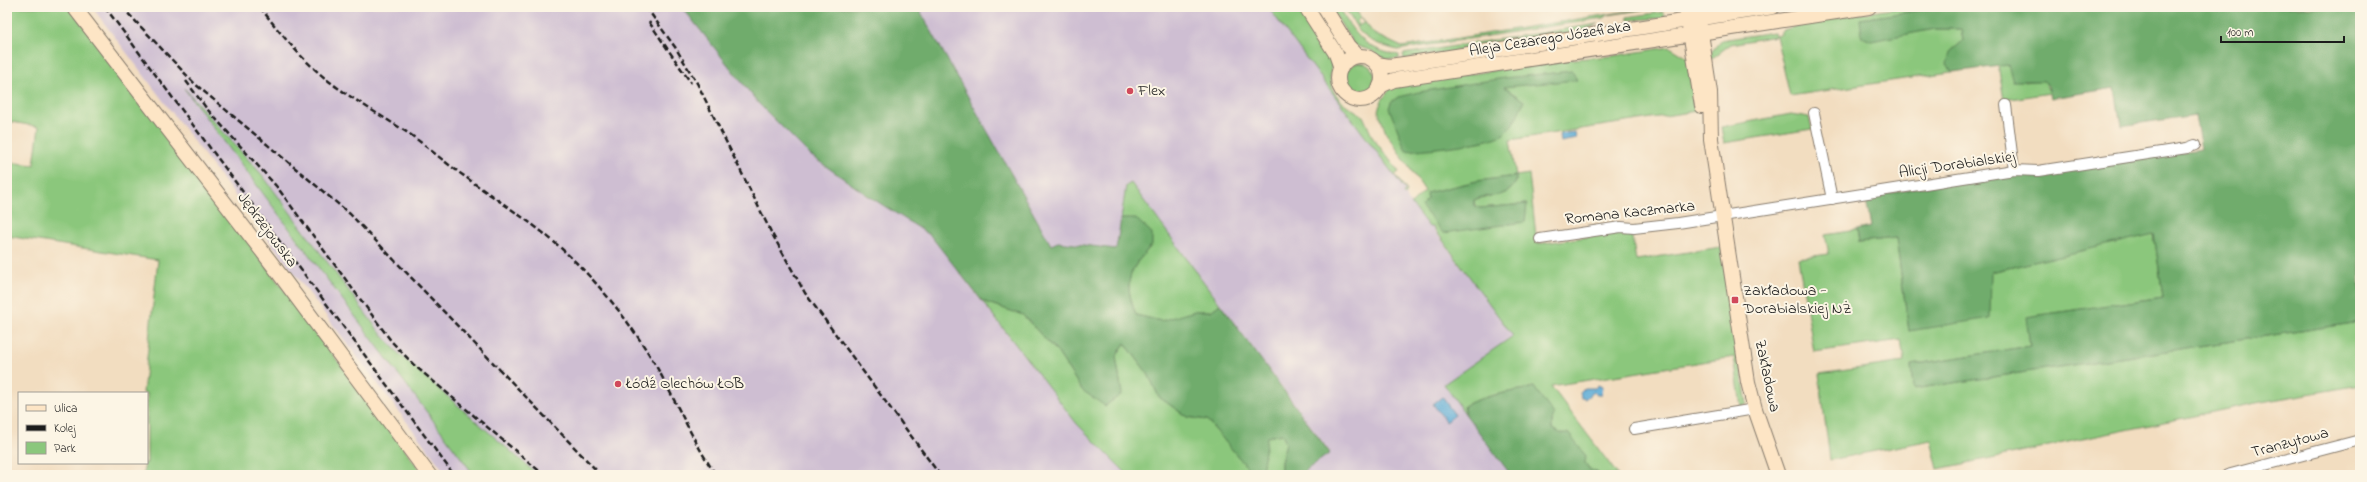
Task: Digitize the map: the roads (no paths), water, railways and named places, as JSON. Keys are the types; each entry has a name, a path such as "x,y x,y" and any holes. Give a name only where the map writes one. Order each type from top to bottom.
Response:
{"street":[{"name":"Jędrzejowska","path":"74,7 272,264 429,475"},
{"path":"1306,7 1336,54 1341,68"},
{"path":"1324,7 1348,46 1358,56"},
{"name":"Aleja Cezarego Józefiaka","path":"1377,64 1400,64 1692,13 1773,7"},
{"name":"Aleja Cezarego Józefiaka","path":"1380,86 1394,80 1869,7"},
{"name":"Zakładowa","path":"1692,13 1696,34 1704,113 1711,139 1748,382 1754,409 1778,475"},
{"path":"1358,56 1367,57 1377,64 1382,76 1380,86 1370,97 1354,99 1340,87 1338,80 1341,68 1351,58 1358,56"},
{"path":"2006,105 2014,170"},
{"path":"1814,113 1832,199"},
{"name":"Alicji Dorabialskiej","path":"1722,217 2014,170 2038,171 2187,148 2195,145"},
{"name":"Romana Kaczmarka","path":"1540,238 1621,227 1634,228 1722,217"},
{"path":"1634,429 1754,409"},
{"name":"Tranzytowa","path":"2227,475 2360,440"}],"water":[{"path":"1575,132 1576,139 1561,142 1560,134"},
{"path":"1598,385 1602,387 1601,395 1597,395 1593,392 1585,399 1581,398 1580,392 1584,388 1595,388"},
{"path":"1442,397 1455,415 1446,422 1433,404"}],"railway":[{"path":"105,7 454,475"},
{"path":"122,7 195,84 350,214 601,475"},
{"path":"260,7 306,61 338,88 411,135 460,173 516,212 552,240 589,276 624,318 645,348 663,378 699,448 716,475"},
{"path":"646,7 675,47 697,83 771,232 805,293 940,475"},
{"path":"649,22 691,83"},
{"path":"186,81 207,109 277,187 392,342 414,365 544,475"}],"place":[{"name":"Flex","path":"1130,91"},
{"name":"Zakładowa - Dorabialskiej NŻ","path":"1735,300"},
{"name":"Łódź Olechów ŁOB","path":"618,384"}]}
